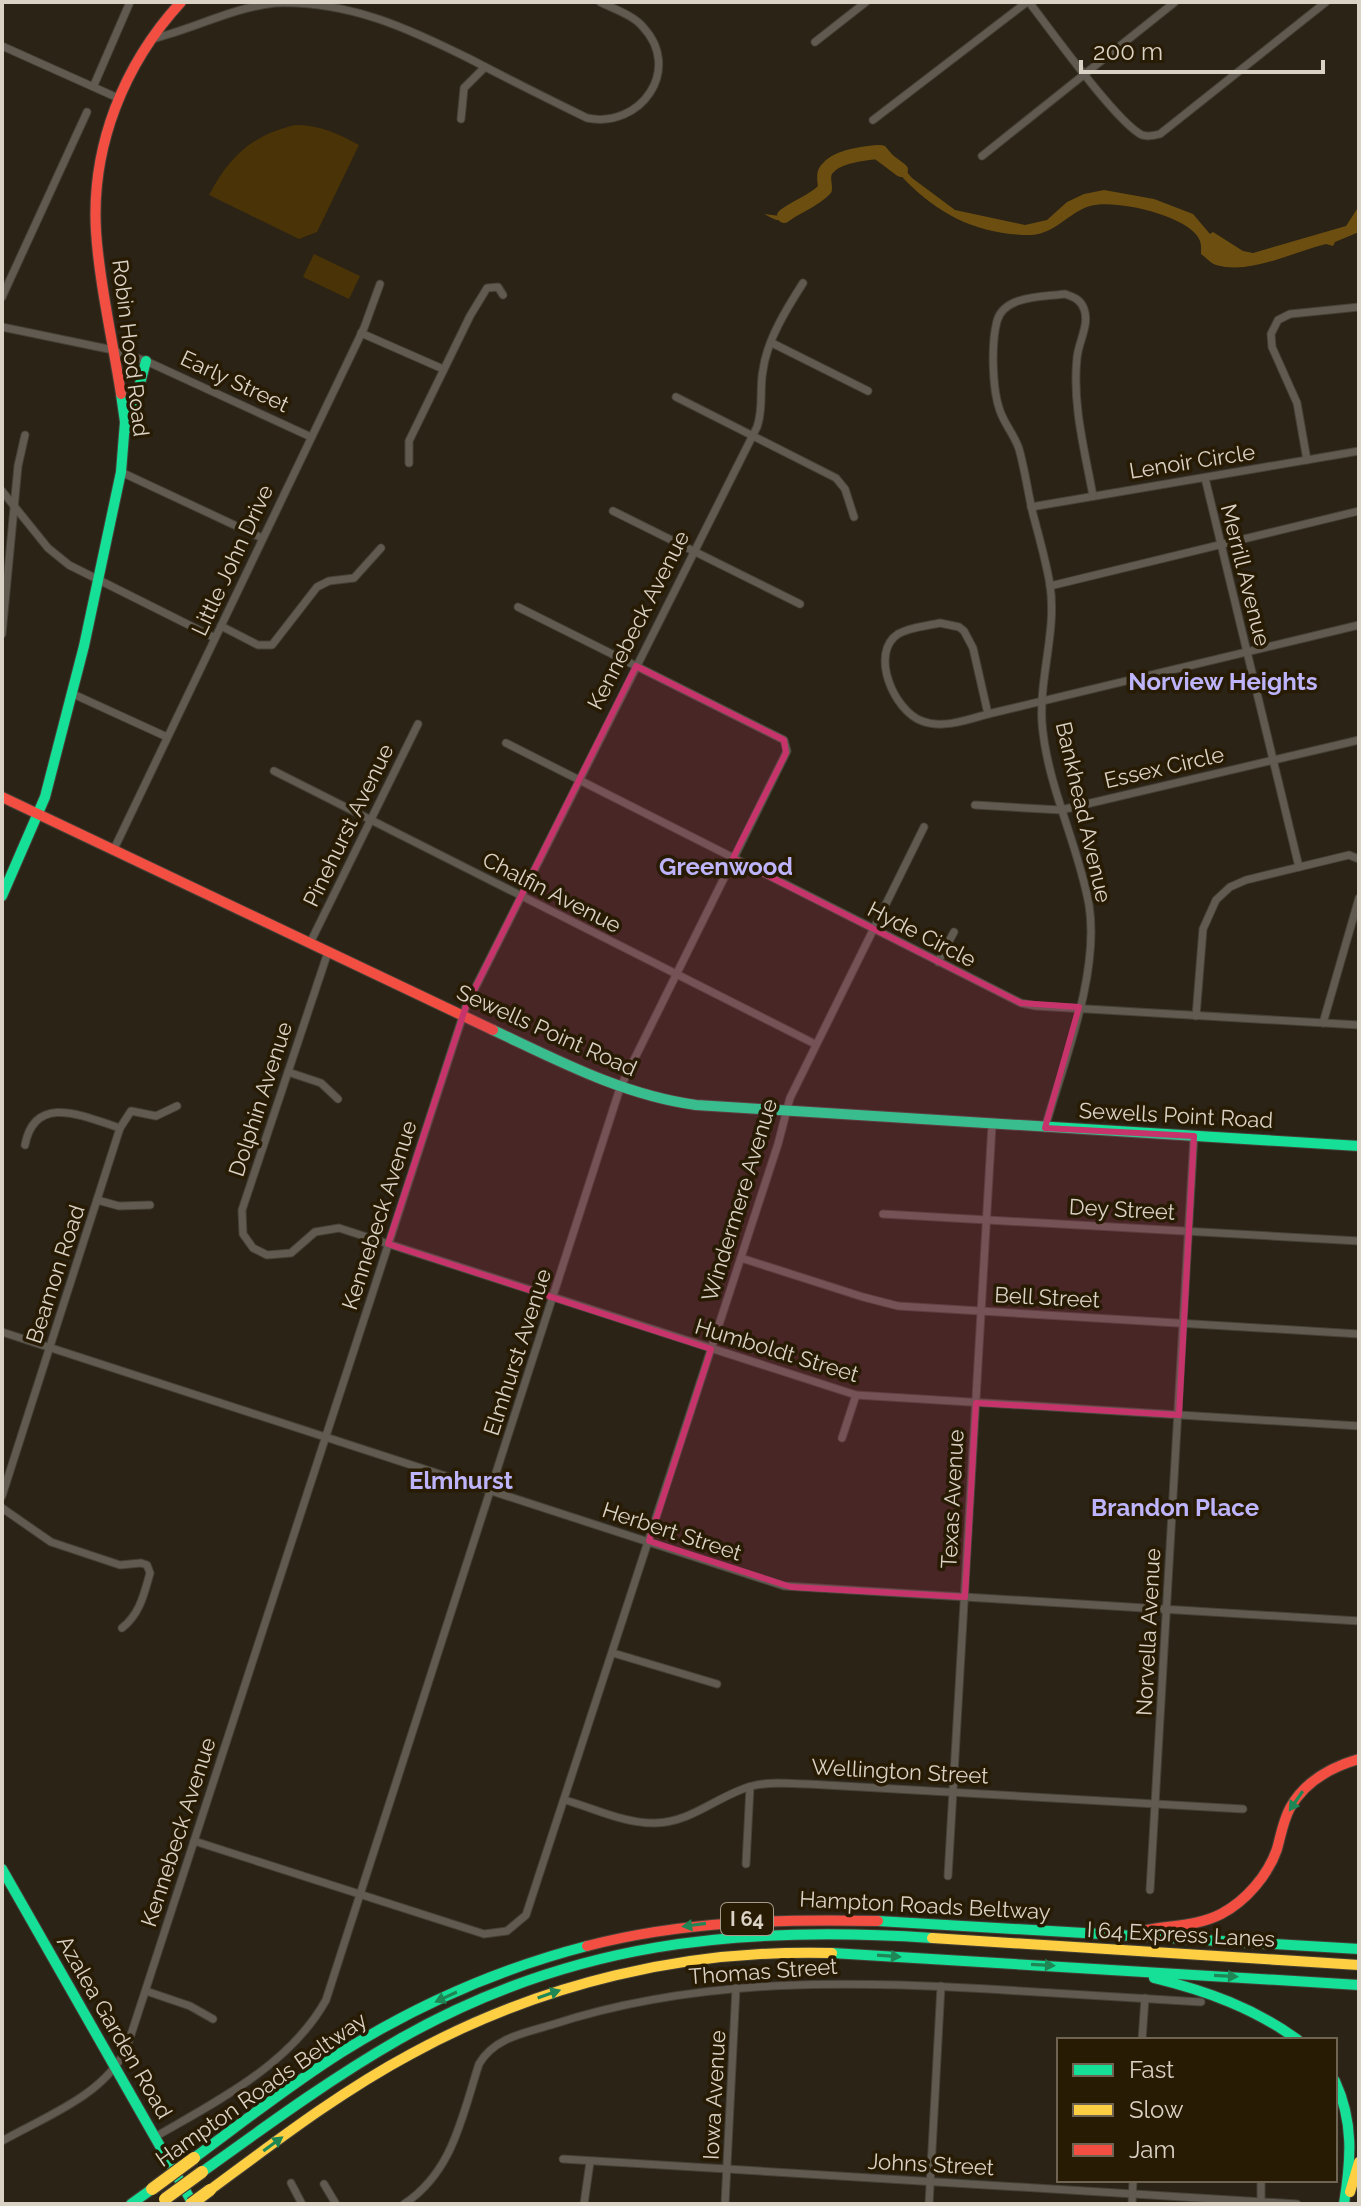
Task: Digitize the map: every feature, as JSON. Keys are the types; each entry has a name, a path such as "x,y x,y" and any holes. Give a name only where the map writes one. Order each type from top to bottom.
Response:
{"main road":[{"name":"Robin Hood Road","path":"2,896 40,815 73,694 121,472 125,437 95,210 103,146 118,98 150,39 181,2"},
{"path":"125,437 146,361"},
{"name":"Sewells Point Road","path":"2,797 620,1088 666,1101 785,1112 1359,1146"},
{"path":"1126,1935 1207,1920 1231,1907 1255,1885 1272,1861 1285,1819 1298,1796 1328,1770 1359,1759"},
{"name":"Azalea Garden Road","path":"2,1869 192,2204"},
{"name":"Hampton Roads Beltway","path":"131,2204 345,2051 409,2015 489,1978 587,1945 702,1923 793,1918 1359,1949"},
{"name":"I 64 Express Lanes","path":"162,2202 357,2063 432,2021 474,2001 543,1976 610,1956 654,1947 751,1935 840,1933 1359,1965"},
{"name":"I 64","path":"192,2204 349,2090 410,2053 484,2018 600,1979 710,1958 848,1953 1359,1985"},
{"path":"1120,1970 1215,1994 1255,2012 1295,2038"},
{"path":"1337,2086 1351,2131 1345,2204"},
{"path":"1345,2204 1359,2162"}],"street":[{"path":"94,85 130,2"},
{"path":"228,2 235,10"},
{"path":"150,39 235,10 279,2 360,10 402,24 587,118 607,120 627,115 643,103 655,84 658,70 656,50 650,35 637,21 600,2"},
{"path":"815,42 866,2"},
{"path":"873,120 1028,2 1137,132 1155,136 1326,2"},
{"path":"982,156 1175,2"},
{"path":"2,46 118,98"},
{"path":"461,119 464,88 485,67"},
{"path":"2,297 87,112"},
{"name":"Kennebeck Avenue","path":"2,2141 88,2092 116,2068 127,2047 462,1015 752,435 763,407 762,373 772,343 803,283"},
{"name":"Little John Drive","path":"114,849 361,333 380,284"},
{"path":"409,463 409,441 443,369 487,288 498,287 503,295"},
{"name":"Bankhead Avenue","path":"1045,1128 1079,1007 1091,950 1086,889 1061,810 1046,747 1041,702 1050,618 1050,586 1019,449 999,409 994,382 998,317 1006,307 1019,301 1065,294 1083,306 1086,320 1077,352 1076,374 1093,496"},
{"path":"1307,460 1297,403 1272,347 1271,334 1278,320 1284,316 1359,307"},
{"name":"Early Street","path":"2,327 113,350 146,361 311,437"},
{"path":"361,333 443,369"},
{"path":"772,343 868,391"},
{"path":"676,397 836,478 845,489 854,517"},
{"path":"2,634 14,506 25,435"},
{"name":"Lenoir Circle","path":"1031,507 1359,451"},
{"path":"121,472 262,538"},
{"name":"Merrill Avenue","path":"1205,478 1299,867"},
{"path":"2,491 58,557 98,581 215,638"},
{"path":"613,511 800,604"},
{"path":"1050,586 1359,511"},
{"path":"221,626 258,645 272,645 317,587 329,581 354,578 381,548"},
{"path":"518,607 636,666"},
{"path":"988,714 973,648 959,627 940,623 902,632 891,641 885,656 888,679 896,700 917,719 934,724 954,723 1359,625"},
{"name":"Elmhurst Avenue","path":"155,2137 224,2096 282,2055 306,2032 326,2000 620,1088 788,748 784,740 636,666"},
{"path":"73,694 167,737"},
{"name":"Pinehurst Avenue","path":"310,943 418,724"},
{"name":"Essex Circle","path":"975,805 1061,810 1359,740"},
{"name":"Hyde Circle","path":"506,743 1021,1003 1359,1025"},
{"name":"Chalfin Avenue","path":"274,771 815,1044"},
{"name":"Windermere Avenue","path":"360,1894 491,1934 507,1931 521,1922 529,1908 778,1144 785,1112 815,1044 924,827"},
{"path":"1196,1016 1203,929 1209,909 1222,894 1240,882 1349,855 1359,859"},
{"path":"1323,1023 1359,898"},
{"path":"938,962 954,932"},
{"name":"Dolphin Avenue","path":"260,1252 247,1242 240,1218 328,952"},
{"path":"288,1072 321,1083 338,1099"},
{"path":"25,1145 36,1120 48,1113 80,1115 120,1128 131,1111 156,1116 177,1106"},
{"name":"Texas Avenue","path":"948,1876 992,1125"},
{"name":"Beamon Road","path":"2,1496 120,1128"},
{"name":"Norvella Avenue","path":"1150,1890 1194,1136"},
{"path":"97,1200 129,1207 150,1205"},
{"name":"Dey Street","path":"883,1214 1359,1241"},
{"name":"Humboldt Street","path":"260,1252 275,1257 291,1253 315,1232 331,1228 856,1395 1359,1426"},
{"name":"Bell Street","path":"741,1258 898,1306 1359,1334"},
{"name":"Herbert Street","path":"2,1332 791,1587 1359,1621"},
{"path":"842,1438 856,1395"},
{"path":"2,1508 51,1542 120,1565 147,1565 150,1573 140,1606 122,1628"},
{"path":"613,1653 717,1684"},
{"name":"Wellington Street","path":"565,1800 633,1821 655,1823 687,1817 750,1787 808,1784 1243,1809"},
{"path":"746,1864 750,1787"},
{"path":"194,1841 360,1894"},
{"name":"Thomas Street","path":"404,2204 426,2188 450,2153 479,2064 496,2044 600,2010 688,1993 826,1983 941,1986 1201,2002"},
{"path":"929,2204 941,1986"},
{"name":"Iowa Avenue","path":"725,2204 736,1988"},
{"path":"146,1991 190,2006 213,2019"},
{"path":"1142,2038 1145,1998"},
{"name":"Johns Street","path":"563,2159 930,2182 1132,2199 1297,2204"},
{"path":"584,2204 590,2162"},
{"path":"1261,2182 1261,2202"},
{"path":"291,2183 302,2204"},
{"path":"324,2184 336,2204"}],"highlighted area":[{"path":"636,666 784,740 786,753 733,858 1021,1003 1079,1007 1045,1128 1194,1136 1179,1415 976,1403 965,1597 791,1587 649,1541 711,1349 388,1244 466,1006"}],"shaded area":[{"path":"295,125 328,130 359,145 317,232 299,239 209,195 225,169 243,150 266,135"},
{"path":"881,145 912,178 955,210 1025,225 1047,220 1067,202 1084,194 1104,190 1154,199 1193,214 1210,234 1213,232 1243,251 1253,253 1346,226 1359,206 1359,232 1335,242 1333,246 1326,244 1257,265 1229,267 1214,264 1201,254 1198,237 1179,222 1131,207 1090,206 1039,234 994,231 962,221 932,204 885,159 868,150 824,172 820,179 824,193 802,210 777,220 764,214 780,216 811,200 820,191 819,173 865,148"},
{"path":"314,254 360,276 349,299 303,277"}],"waterway":[{"path":"784,216 825,189 825,171 843,158 877,152 901,170"}],"traffic: fast":[{"path":"128,428 146,361"},
{"path":"2,896 45,797 84,646 121,472 125,422 121,394"},
{"path":"493,1030 617,1085 696,1105 1359,1146"},
{"path":"2,1869 193,2204"},
{"path":"878,1921 1359,1949"},
{"path":"202,2172 274,2120 398,2040 462,2007 526,1981 591,1961 657,1947 723,1939 791,1935 932,1938"},
{"path":"194,2158 323,2064 400,2019 492,1977 587,1946"},
{"path":"832,1953 1359,1985"},
{"path":"1154,1978 1229,2002 1295,2038"},
{"path":"1337,2086 1345,2111 1349,2141 1344,2204"},
{"path":"131,2204 152,2189"}],"traffic: slow":[{"path":"932,1938 1359,1965"},
{"path":"210,2190 308,2118 385,2069 460,2029 511,2008 615,1975 668,1964 777,1953 832,1953"},
{"path":"152,2189 194,2158"},
{"path":"1350,2192 1359,2162"},
{"path":"165,2199 202,2172"},
{"path":"191,2204 210,2190"}],"traffic: jam":[{"path":"121,394 96,231 99,168 115,108 128,79 143,52 181,2"},
{"path":"2,797 493,1030"},
{"path":"1137,1932 1201,1921 1221,1914 1239,1902 1268,1868 1296,1798 1320,1776 1359,1759"},
{"path":"587,1946 659,1931 732,1923 878,1921"}],"district":[{"name":"Norview Heights","path":"1223,682"},
{"name":"Greenwood","path":"726,867"},
{"name":"Elmhurst","path":"461,1481"},
{"name":"Brandon Place","path":"1175,1508"}]}
